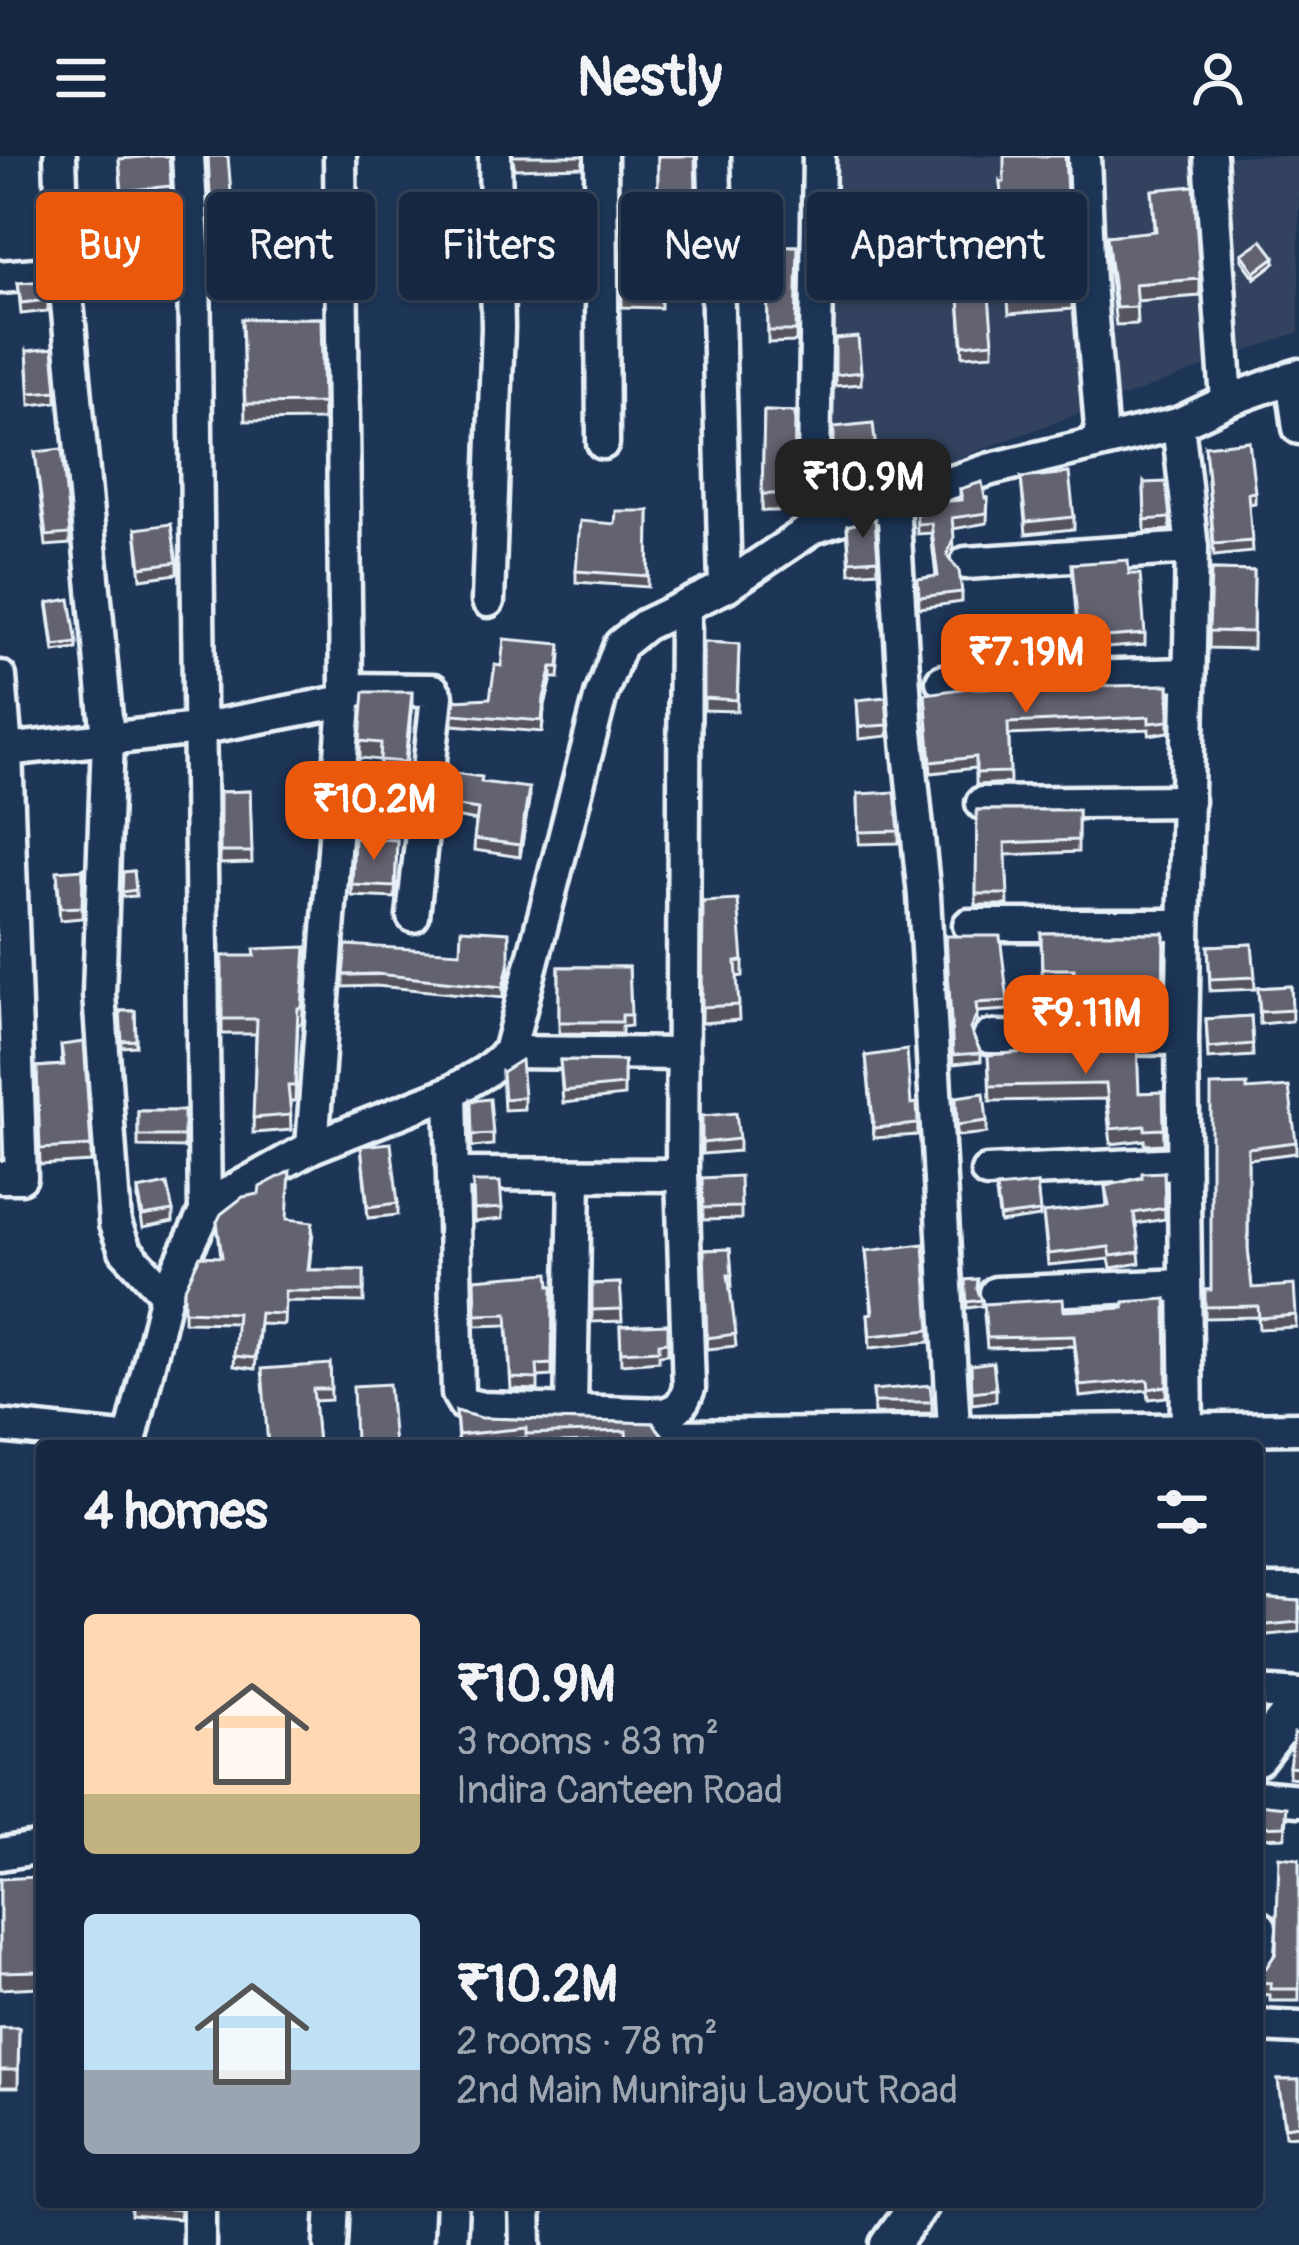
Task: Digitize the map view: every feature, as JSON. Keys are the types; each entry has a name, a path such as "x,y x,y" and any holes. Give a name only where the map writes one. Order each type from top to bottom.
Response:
{"street":[{"path":"60,156 61,192"},
{"path":"130,1440 166,1294 205,1211 194,261 188,156"},
{"path":"312,1148 345,695 340,156"},
{"path":"488,601 498,328 495,156"},
{"path":"601,156 603,442"},
{"path":"714,156 725,587"},
{"path":"813,528 819,156"},
{"path":"1084,156 1102,440"},
{"path":"1210,156 1227,400"},
{"path":"183,262 194,261"},
{"path":"0,277 36,273"},
{"path":"67,300 108,738 99,994 115,1224 125,1250 166,1294"},
{"path":"508,1052 601,695 620,645 645,625 725,587 813,528 991,469 1178,424 1227,400 1296,376 1299,428"},
{"path":"1178,424 1192,548 1182,1039 1187,1429"},
{"path":"893,502 906,721 924,896 954,1430"},
{"path":"966,563 1192,548"},
{"path":"451,1092 458,1394 464,1403 482,1408 664,1414 683,1405 688,1388 682,1175 685,609"},
{"path":"942,681 1188,674"},
{"path":"0,677 21,1177 0,1177"},
{"path":"6,750 198,729 345,695 433,690 413,916"},
{"path":"982,802 1188,801"},
{"path":"969,925 1184,926"},
{"path":"989,1037 1182,1039"},
{"path":"205,1211 312,1148 451,1092 508,1052 682,1054"},
{"path":"987,1172 1182,1163"},
{"path":"454,1174 682,1175"},
{"path":"571,1408 575,1174"},
{"path":"997,1293 1185,1286"},
{"path":"664,1414 676,1436 1299,1428"},
{"path":"0,1426 106,1440"},
{"path":"1263,1591 1299,1591"},
{"path":"1263,1693 1299,1698 1263,1748"},
{"path":"1263,1797 1299,1800"},
{"path":"0,1854 36,1848"},
{"path":"1263,2026 1299,2028"},
{"path":"199,2208 199,2245"},
{"path":"331,2245 333,2208"},
{"path":"450,2245 452,2208"},
{"path":"526,2208 526,2245"},
{"path":"890,2245 917,2208"}],"shaded area":[{"path":"825,156 1299,156 1299,332 824,508 825,300 1087,300 1087,192 825,192"}],"building":[{"path":"169,156 171,186 122,191 119,159"},
{"path":"208,156 228,156 231,192 210,192"},
{"path":"658,156 695,156 696,192 658,192"},
{"path":"1004,156 1065,156 1067,192 1001,192 1000,182 1004,182"},
{"path":"1194,186 1200,279 1135,284 1137,307 1116,308 1107,236 1156,231 1152,190"},
{"path":"1262,240 1275,257 1255,272 1242,254"},
{"path":"783,246 798,246 796,331 768,331 768,300 783,300"},
{"path":"36,282 36,300 48,300 21,303 18,283"},
{"path":"959,300 989,300 993,342 963,345"},
{"path":"321,318 323,403 245,404 242,319"},
{"path":"858,337 861,372 835,375 835,339"},
{"path":"53,348 57,391 30,393 27,351"},
{"path":"764,411 795,412 794,494 762,494"},
{"path":"873,423 878,467 834,472 834,427"},
{"path":"1249,441 1255,492 1248,493 1252,541 1214,544 1205,446"},
{"path":"62,449 70,534 46,536 35,452"},
{"path":"1069,473 1074,517 1026,522 1021,478"},
{"path":"982,482 987,513 952,518 954,537 947,555 959,571 962,592 919,597 918,579 938,576 931,523 917,524 916,504 962,500 960,489"},
{"path":"1166,482 1170,518 1145,520 1144,483"},
{"path":"616,511 649,511 648,576 576,571 580,521 615,524"},
{"path":"875,519 878,559 850,561 847,526"},
{"path":"171,524 177,562 141,567 136,529"},
{"path":"1128,560 1129,574 1140,574 1145,634 1079,639 1072,564"},
{"path":"1211,570 1254,571 1253,632 1209,631"},
{"path":"70,599 77,643 54,646 48,603"},
{"path":"504,639 561,644 542,721 453,714 455,700 490,698"},
{"path":"704,642 739,644 737,700 704,698"},
{"path":"1169,685 1169,721 1149,723 1149,717 1008,723 1010,772 976,773 976,757 931,762 925,694 968,688"},
{"path":"364,692 412,692 405,762 380,760 381,743 360,741"},
{"path":"886,697 888,725 859,727 857,700"},
{"path":"447,772 529,788 520,845 474,839 478,809 444,804"},
{"path":"250,791 252,852 220,852 220,792"},
{"path":"895,792 899,831 859,832 858,794"},
{"path":"977,810 1078,810 1078,840 1005,843 1008,894 976,894"},
{"path":"354,838 397,840 395,887 352,885"},
{"path":"83,869 82,907 60,908 57,871"},
{"path":"134,871 136,890 122,892 123,872"},
{"path":"738,900 743,961 736,962 739,1005 702,1007 703,902"},
{"path":"461,929 509,932 503,987 343,975 346,945 460,952"},
{"path":"1041,933 1164,933 1163,1008 1076,1007 1074,969 1042,969"},
{"path":"946,936 1000,936 1008,1001 976,1003 970,1029 981,1053 953,1055"},
{"path":"1252,944 1255,977 1210,979 1208,946"},
{"path":"306,947 295,1086 288,1086 291,1115 253,1118 257,1019 222,1019 222,956"},
{"path":"559,967 629,967 631,1015 622,1015 622,1022 559,1022"},
{"path":"1291,986 1292,1010 1260,1012 1258,988"},
{"path":"120,1011 135,1011 136,1040 122,1041"},
{"path":"1251,1016 1253,1044 1208,1048 1206,1019"},
{"path":"84,1042 91,1146 40,1149 37,1067 64,1065 61,1045"},
{"path":"1041,1042 1137,1043 1139,1093 1163,1092 1164,1129 1111,1129 1106,1084 990,1086 988,1055 1041,1051"},
{"path":"907,1050 911,1104 917,1103 918,1124 874,1128 866,1056"},
{"path":"521,1060 524,1097 504,1099 502,1072"},
{"path":"560,1060 624,1061 624,1085 563,1091"},
{"path":"1247,1085 1247,1090 1289,1087 1296,1142 1248,1148 1248,1248 1252,1288 1294,1285 1296,1315 1259,1318 1258,1306 1205,1307 1205,1290 1211,1290 1211,1086"},
{"path":"984,1093 987,1121 957,1125 956,1097"},
{"path":"490,1099 493,1134 472,1135 471,1101"},
{"path":"138,1111 184,1111 184,1136 138,1136"},
{"path":"736,1113 739,1139 702,1143 702,1116"},
{"path":"391,1143 398,1203 368,1207 361,1146"},
{"path":"290,1171 287,1219 313,1222 308,1270 364,1270 364,1291 285,1291 284,1314 260,1313 255,1358 234,1356 237,1313 184,1311 184,1290 200,1256 222,1257 217,1222 221,1214"},
{"path":"1164,1172 1165,1208 1134,1213 1140,1252 1111,1256 1109,1247 1048,1254 1043,1213 1109,1206 1105,1186 1142,1178 1142,1173"},
{"path":"740,1176 741,1207 703,1208 702,1178"},
{"path":"473,1182 500,1182 502,1208 474,1210"},
{"path":"167,1184 173,1211 143,1216 138,1190"},
{"path":"1037,1184 1040,1212 1000,1217 996,1188"},
{"path":"924,1244 930,1330 870,1336 868,1314 873,1313 866,1251"},
{"path":"730,1249 732,1275 728,1275 736,1334 707,1338 704,1250"},
{"path":"549,1273 552,1364 537,1365 538,1379 511,1378 507,1314 476,1315 475,1279"},
{"path":"978,1279 982,1300 967,1302 965,1280"},
{"path":"620,1283 622,1309 592,1310 592,1284"},
{"path":"1063,1299 1064,1311 1124,1308 1124,1302 1166,1299 1167,1386 1149,1389 1148,1380 1080,1386 1074,1336 987,1338 984,1304"},
{"path":"668,1324 668,1342 659,1343 659,1350 621,1352 620,1326"},
{"path":"993,1362 996,1389 972,1392 971,1365"},
{"path":"330,1364 331,1389 313,1389 318,1440 268,1440 262,1369"},
{"path":"389,1384 394,1440 355,1440 353,1386"},
{"path":"930,1385 932,1402 874,1402 873,1390"},
{"path":"456,1411 481,1418 653,1423 667,1440 627,1440 626,1431 526,1434 526,1428 458,1435"},
{"path":"1263,1598 1299,1601 1299,1622 1263,1625"},
{"path":"1294,1733 1299,1734 1299,1767 1289,1766"},
{"path":"1263,1805 1287,1807 1285,1826 1263,1827"},
{"path":"1279,1857 1299,1859 1299,1989 1270,1989 1271,1983 1263,1982 1263,1969 1276,1953"},
{"path":"36,1877 36,1971 0,1972 0,1879"},
{"path":"0,2028 19,2028 18,2070 0,2070"},
{"path":"1278,2080 1299,2080 1299,2125 1285,2127"}]}
